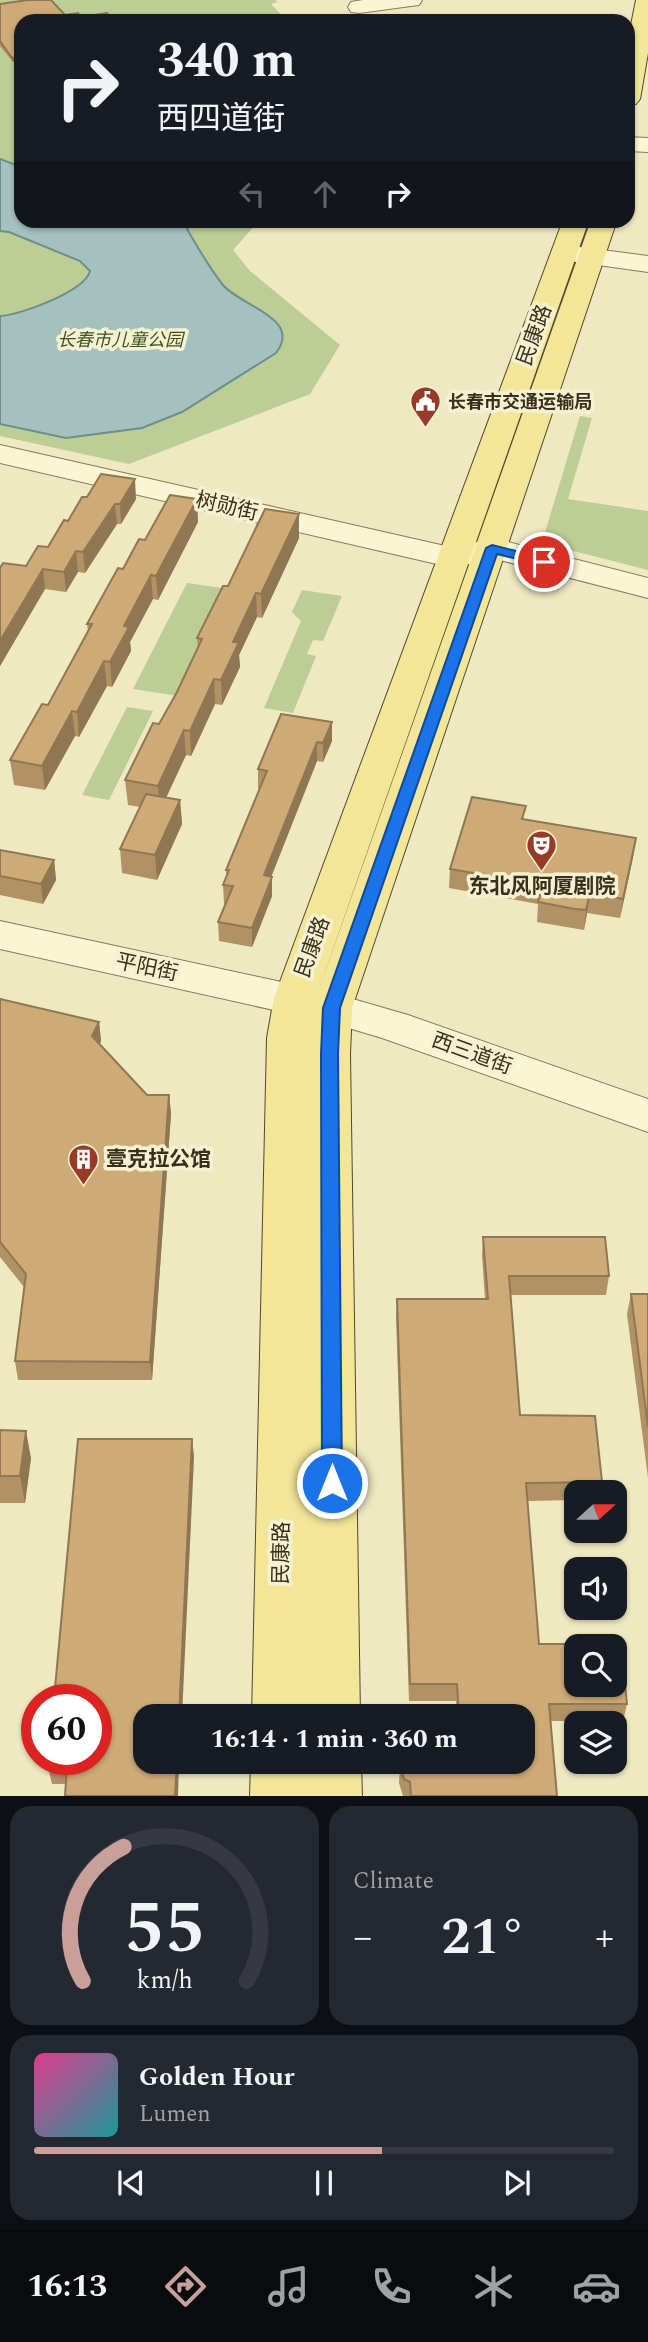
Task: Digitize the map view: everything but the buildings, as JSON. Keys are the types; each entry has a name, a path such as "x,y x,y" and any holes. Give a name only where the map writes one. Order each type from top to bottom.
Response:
{"main road":[{"path":"635,72 643,42 647,0"},
{"name":"民康路","path":"279,1704 288,1038 313,1003 492,548 581,232"},
{"name":"民康路","path":"333,1704 330,1068 313,1003 454,558 581,232"},
{"path":"278,1796 279,1774"},
{"path":"334,1774 334,1796"}],"street":[{"path":"361,9 411,0"},
{"path":"581,232 648,264"},
{"name":"树勋街","path":"0,454 454,558"},
{"path":"454,558 492,548 648,588"},
{"name":"平阳街","path":"0,935 313,1003"},
{"name":"西三道街","path":"313,1003 394,1026 648,1116"}],"green space":[{"name":"长春市儿童公园","path":"0,0 275,0 278,2 271,4 280,14 14,14 14,228 253,228 233,250 250,271 340,345 310,394 129,464 0,436"},
{"path":"580,416 592,418 568,499 648,511 648,570 550,545 543,539"},
{"path":"187,583 236,590 185,697 133,689"},
{"path":"302,590 342,596 323,641 313,640 307,654 316,656 293,713 264,708 301,621 292,612"},
{"path":"127,707 153,711 109,800 82,795"}],"water":[{"path":"0,159 14,164 14,228 188,228 223,285 276,322 282,331 282,341 276,353 182,412 142,428 66,438 0,424 0,316 36,307 65,294 86,279 90,271 80,261 9,232 0,231"}],"place":[{"name":"长春市交通运输局","path":"425,429"},
{"name":"东北风阿厦剧院","path":"542,873"},
{"name":"壹克拉公馆","path":"83,1186"}],"route":[{"path":"332,1483 332,1008 492,548 544,562"}]}
